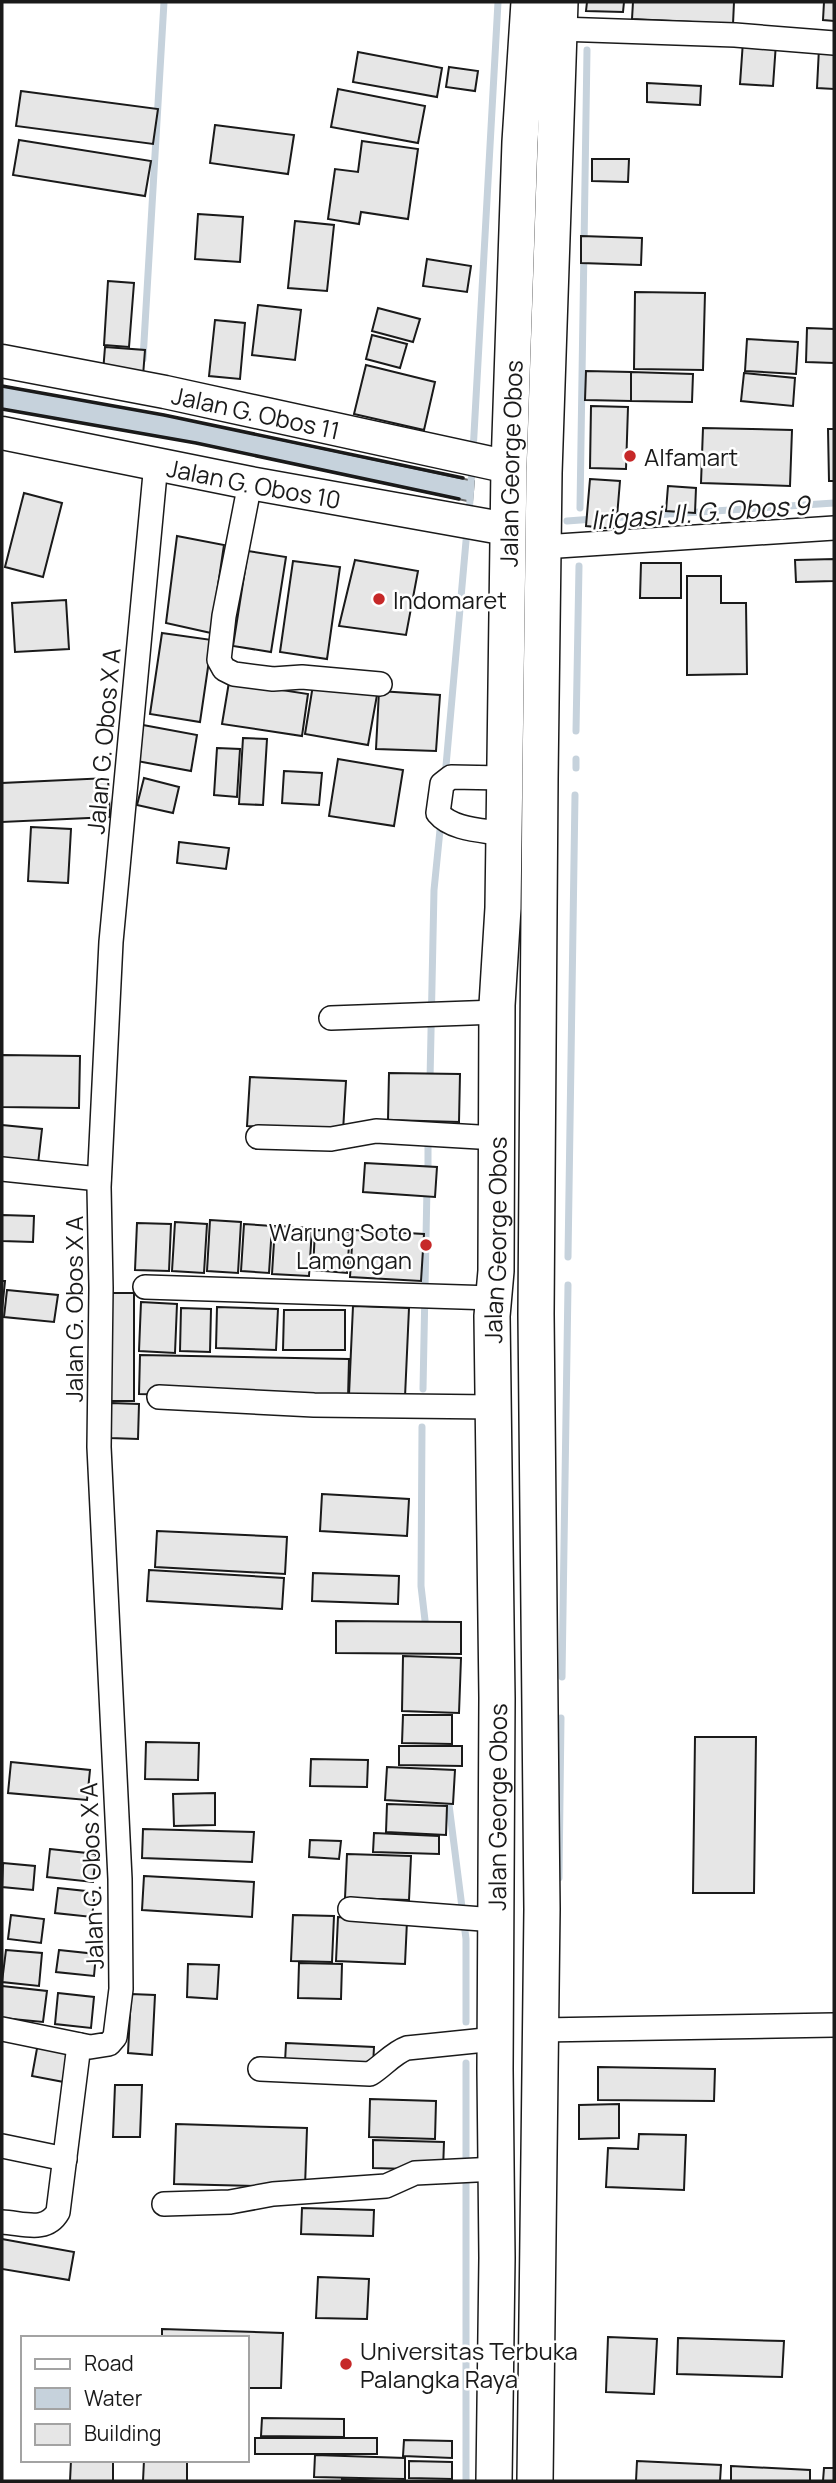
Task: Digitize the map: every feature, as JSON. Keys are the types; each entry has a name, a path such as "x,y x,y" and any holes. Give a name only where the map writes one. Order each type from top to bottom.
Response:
{"main road":[{"name":"Jalan George Obos","path":"494,2481 497,1685 493,1298 496,1271 497,1012 503,908 504,778 482,525 487,463 516,301 520,142 529,2"},
{"name":"Jalan George Obos","path":"535,2481 542,1909 536,1314 543,547 560,15"},
{"path":"495,2358 536,2360"}],"street":[{"path":"560,15 834,43"},
{"name":"Jalan G. Obos 11","path":"2,361 165,392 487,463"},
{"name":"Jalan G. Obos 10","path":"2,433 250,483 482,525"},
{"name":"Jalan G. Obos X A","path":"2,2029 79,2045 109,2044 115,2037 121,1989 120,1880 99,1447 99,1179 111,942 156,463"},
{"path":"250,483 224,616 219,660 224,668 234,674 273,680 302,677 380,684"},
{"path":"543,547 834,528"},
{"path":"504,778 452,777 442,784 438,813 444,820 454,824 504,834"},
{"path":"331,1018 497,1012"},
{"path":"258,1137 331,1139 376,1131 496,1138"},
{"path":"2,1169 99,1179"},
{"path":"145,1287 493,1298"},
{"path":"159,1397 314,1405 494,1407"},
{"path":"350,1909 495,1920"},
{"path":"541,2031 834,2025"},
{"path":"260,2069 370,2074 399,2051 407,2048 495,2039"},
{"path":"2,2221 44,2225 52,2221 58,2212 79,2045"},
{"path":"2,2146 65,2159"},
{"path":"164,2204 230,2202 273,2194 386,2186 415,2173 496,2169"}],"water":[{"path":"2,386 164,415 474,481 472,502 196,443 2,409"}],"building":[{"path":"587,2 624,2 623,12 586,11"},
{"path":"633,2 734,2 733,24 632,19"},
{"path":"824,2 834,2 834,21 823,20"},
{"path":"743,41 776,43 773,86 740,84"},
{"path":"819,48 834,49 834,89 817,88"},
{"path":"358,52 442,68 437,97 353,82"},
{"path":"449,67 478,71 475,91 446,87"},
{"path":"647,83 701,86 700,105 647,102"},
{"path":"338,89 425,106 418,143 331,127"},
{"path":"21,91 158,109 153,144 16,126"},
{"path":"215,125 294,135 288,174 210,163"},
{"path":"19,140 151,161 145,196 13,175"},
{"path":"362,141 418,149 408,219 361,212 359,224 328,219 335,169 358,172"},
{"path":"592,159 629,159 628,182 592,181"},
{"path":"198,214 243,217 240,262 195,259"},
{"path":"295,221 334,225 327,291 288,288"},
{"path":"581,236 642,238 641,265 581,263"},
{"path":"427,259 471,266 467,292 423,286"},
{"path":"108,281 134,283 129,347 104,345"},
{"path":"635,292 705,293 703,370 634,369"},
{"path":"258,305 301,310 295,360 252,355"},
{"path":"378,308 420,319 413,342 372,331"},
{"path":"215,320 245,323 240,379 209,376"},
{"path":"807,328 834,329 834,363 806,362"},
{"path":"372,335 407,344 400,368 366,359"},
{"path":"747,339 798,342 796,374 745,371"},
{"path":"105,347 145,350 143,376 103,372"},
{"path":"366,365 435,382 424,430 354,414"},
{"path":"586,371 631,372 631,401 585,400"},
{"path":"631,372 693,374 692,402 631,401"},
{"path":"744,373 795,378 793,406 741,401"},
{"path":"591,406 628,407 626,469 590,468"},
{"path":"703,428 792,430 790,486 701,483"},
{"path":"828,429 834,429 834,481 829,481"},
{"path":"590,479 620,481 616,529 586,526"},
{"path":"668,486 696,488 695,513 666,511"},
{"path":"24,493 62,503 43,577 5,567"},
{"path":"177,536 224,545 211,633 166,623"},
{"path":"248,551 286,557 271,652 233,646"},
{"path":"834,559 834,581 796,582 795,560"},
{"name":"Indomaret","path":"355,560 418,571 406,635 339,626"},
{"path":"293,561 340,567 327,659 280,652"},
{"path":"641,563 681,563 681,598 640,598"},
{"path":"687,576 721,576 721,603 746,603 747,674 687,675"},
{"path":"66,600 69,649 15,652 12,603"},
{"path":"162,633 212,640 200,722 150,714"},
{"path":"229,682 308,694 302,736 222,724"},
{"path":"313,685 377,695 368,745 305,734"},
{"path":"379,691 440,695 436,751 376,749"},
{"path":"143,725 197,735 191,771 137,761"},
{"path":"243,738 267,739 263,805 239,804"},
{"path":"217,748 240,749 237,797 214,795"},
{"path":"338,759 403,770 394,826 329,816"},
{"path":"284,771 322,773 319,805 282,803"},
{"path":"108,778 110,817 2,822 2,783"},
{"path":"144,778 179,787 173,813 137,805"},
{"path":"31,827 71,829 68,883 28,881"},
{"path":"179,842 229,848 226,869 177,863"},
{"path":"2,1055 80,1056 79,1108 2,1107"},
{"path":"389,1073 460,1074 459,1122 388,1120"},
{"path":"250,1077 346,1081 343,1131 247,1126"},
{"path":"2,1125 42,1129 38,1164 2,1160"},
{"path":"365,1163 437,1167 435,1197 363,1192"},
{"path":"2,1215 34,1216 33,1242 2,1241"},
{"path":"210,1220 241,1222 238,1273 207,1271"},
{"path":"175,1222 207,1224 204,1273 172,1271"},
{"path":"137,1223 171,1224 169,1271 135,1270"},
{"path":"244,1224 272,1226 269,1273 241,1271"},
{"path":"275,1226 312,1228 309,1276 272,1274"},
{"path":"315,1230 350,1232 347,1273 313,1270"},
{"path":"353,1230 424,1234 421,1281 350,1277"},
{"path":"2,1281 5,1281 2,1311"},
{"path":"7,1290 58,1295 54,1322 4,1317"},
{"path":"109,1293 134,1293 134,1401 109,1401"},
{"path":"141,1302 177,1304 175,1353 139,1351"},
{"path":"353,1306 409,1308 405,1397 349,1395"},
{"path":"217,1307 278,1309 276,1350 216,1348"},
{"path":"181,1308 211,1309 210,1352 180,1351"},
{"path":"284,1310 345,1310 345,1350 283,1350"},
{"path":"140,1355 349,1359 348,1399 139,1394"},
{"path":"111,1403 139,1404 138,1439 110,1438"},
{"path":"322,1494 409,1499 407,1536 320,1531"},
{"path":"157,1531 287,1537 285,1574 155,1567"},
{"path":"149,1570 284,1578 282,1609 147,1601"},
{"path":"313,1573 399,1576 398,1604 312,1601"},
{"path":"336,1621 461,1622 461,1654 336,1653"},
{"path":"403,1656 461,1658 459,1713 402,1711"},
{"path":"403,1715 452,1715 452,1744 402,1743"},
{"path":"695,1737 756,1737 754,1893 693,1893"},
{"path":"146,1742 199,1743 198,1780 145,1779"},
{"path":"399,1746 462,1746 462,1766 399,1765"},
{"path":"311,1759 368,1760 367,1787 310,1786"},
{"path":"11,1762 90,1770 87,1800 8,1793"},
{"path":"387,1767 455,1770 453,1804 385,1800"},
{"path":"215,1793 215,1825 174,1826 173,1794"},
{"path":"387,1804 447,1806 446,1835 386,1832"},
{"path":"143,1829 254,1832 252,1862 142,1858"},
{"path":"374,1833 439,1836 439,1854 373,1852"},
{"path":"310,1840 341,1841 339,1859 309,1857"},
{"path":"50,1849 96,1854 93,1882 47,1877"},
{"path":"347,1854 411,1856 409,1900 345,1898"},
{"path":"3,1863 35,1866 33,1890 2,1887"},
{"path":"144,1876 254,1882 252,1917 142,1910"},
{"path":"58,1888 95,1892 92,1917 55,1913"},
{"path":"11,1915 44,1919 41,1943 8,1939"},
{"path":"293,1915 334,1916 332,1962 291,1961"},
{"path":"338,1917 407,1921 405,1964 336,1961"},
{"path":"6,1950 42,1953 39,1986 2,1982"},
{"path":"59,1950 96,1954 94,1976 56,1972"},
{"path":"299,1963 342,1964 341,1999 298,1998"},
{"path":"188,1964 219,1965 217,1999 187,1997"},
{"path":"2,1986 47,1991 43,2022 2,2018"},
{"path":"58,1993 94,1997 91,2028 55,2024"},
{"path":"131,1994 155,1995 152,2055 128,2053"},
{"path":"38,2043 75,2050 69,2083 32,2076"},
{"path":"286,2043 374,2047 373,2066 285,2062"},
{"path":"598,2067 715,2069 714,2101 598,2100"},
{"path":"115,2085 142,2085 140,2137 113,2137"},
{"path":"370,2099 436,2101 435,2139 369,2137"},
{"path":"619,2104 619,2138 579,2139 579,2105"},
{"path":"176,2124 307,2128 305,2187 174,2184"},
{"path":"639,2134 686,2135 684,2190 606,2187 608,2148 638,2149"},
{"path":"373,2140 444,2142 443,2170 373,2168"},
{"path":"302,2208 374,2210 373,2236 301,2234"},
{"path":"2,2239 74,2252 69,2280 2,2269"},
{"path":"318,2277 369,2279 367,2319 316,2318"},
{"path":"162,2329 283,2333 281,2388 248,2388 248,2336 162,2336"},
{"path":"608,2337 657,2339 654,2394 606,2392"},
{"path":"678,2338 784,2341 782,2377 677,2374"},
{"path":"262,2418 344,2419 344,2437 261,2436"},
{"path":"255,2438 377,2438 377,2454 255,2454"},
{"path":"404,2440 452,2441 452,2458 403,2456"},
{"path":"315,2455 405,2458 405,2479 314,2477"},
{"path":"409,2461 452,2462 452,2479 409,2478"},
{"path":"637,2461 721,2465 720,2481 636,2481"},
{"path":"71,2462 113,2462 113,2481 70,2481"},
{"path":"144,2462 187,2462 187,2481 143,2481"},
{"path":"731,2466 810,2470 810,2481 731,2481"},
{"path":"824,2468 834,2468 834,2481 823,2481"},
{"path":"342,2479 389,2481 342,2481"}],"waterway":[{"path":"143,359 164,2"},
{"path":"473,452 498,2"},
{"path":"580,508 587,50"},
{"path":"469,515 472,468"},
{"name":"Irigasi Jl. G. Obos 9","path":"609,518 834,503"},
{"name":"Irigasi Jl. G. Obos 9","path":"567,521 594,519"},
{"path":"445,777 467,530"},
{"path":"576,731 579,566"},
{"path":"576,759 576,768"},
{"path":"568,1257 575,795"},
{"path":"430,1080 434,890 441,820"},
{"path":"428,1138 428,1175"},
{"path":"423,1389 427,1187"},
{"path":"562,1677 568,1285"},
{"path":"422,1427 421,1586 426,1629"},
{"path":"559,1878 561,1718"},
{"path":"448,1797 466,1939 466,2022"},
{"path":"466,2063 466,2481"}],"wall":[{"path":"2,386 164,415 463,478"},
{"path":"2,409 196,443 459,499"}],"place":[{"name":"Alfamart","path":"630,456"},
{"name":"Indomaret","path":"379,599"},
{"name":"Warung Soto Lamongan","path":"426,1245"},
{"name":"Universitas Terbuka Palangka Raya","path":"346,2364"}]}
